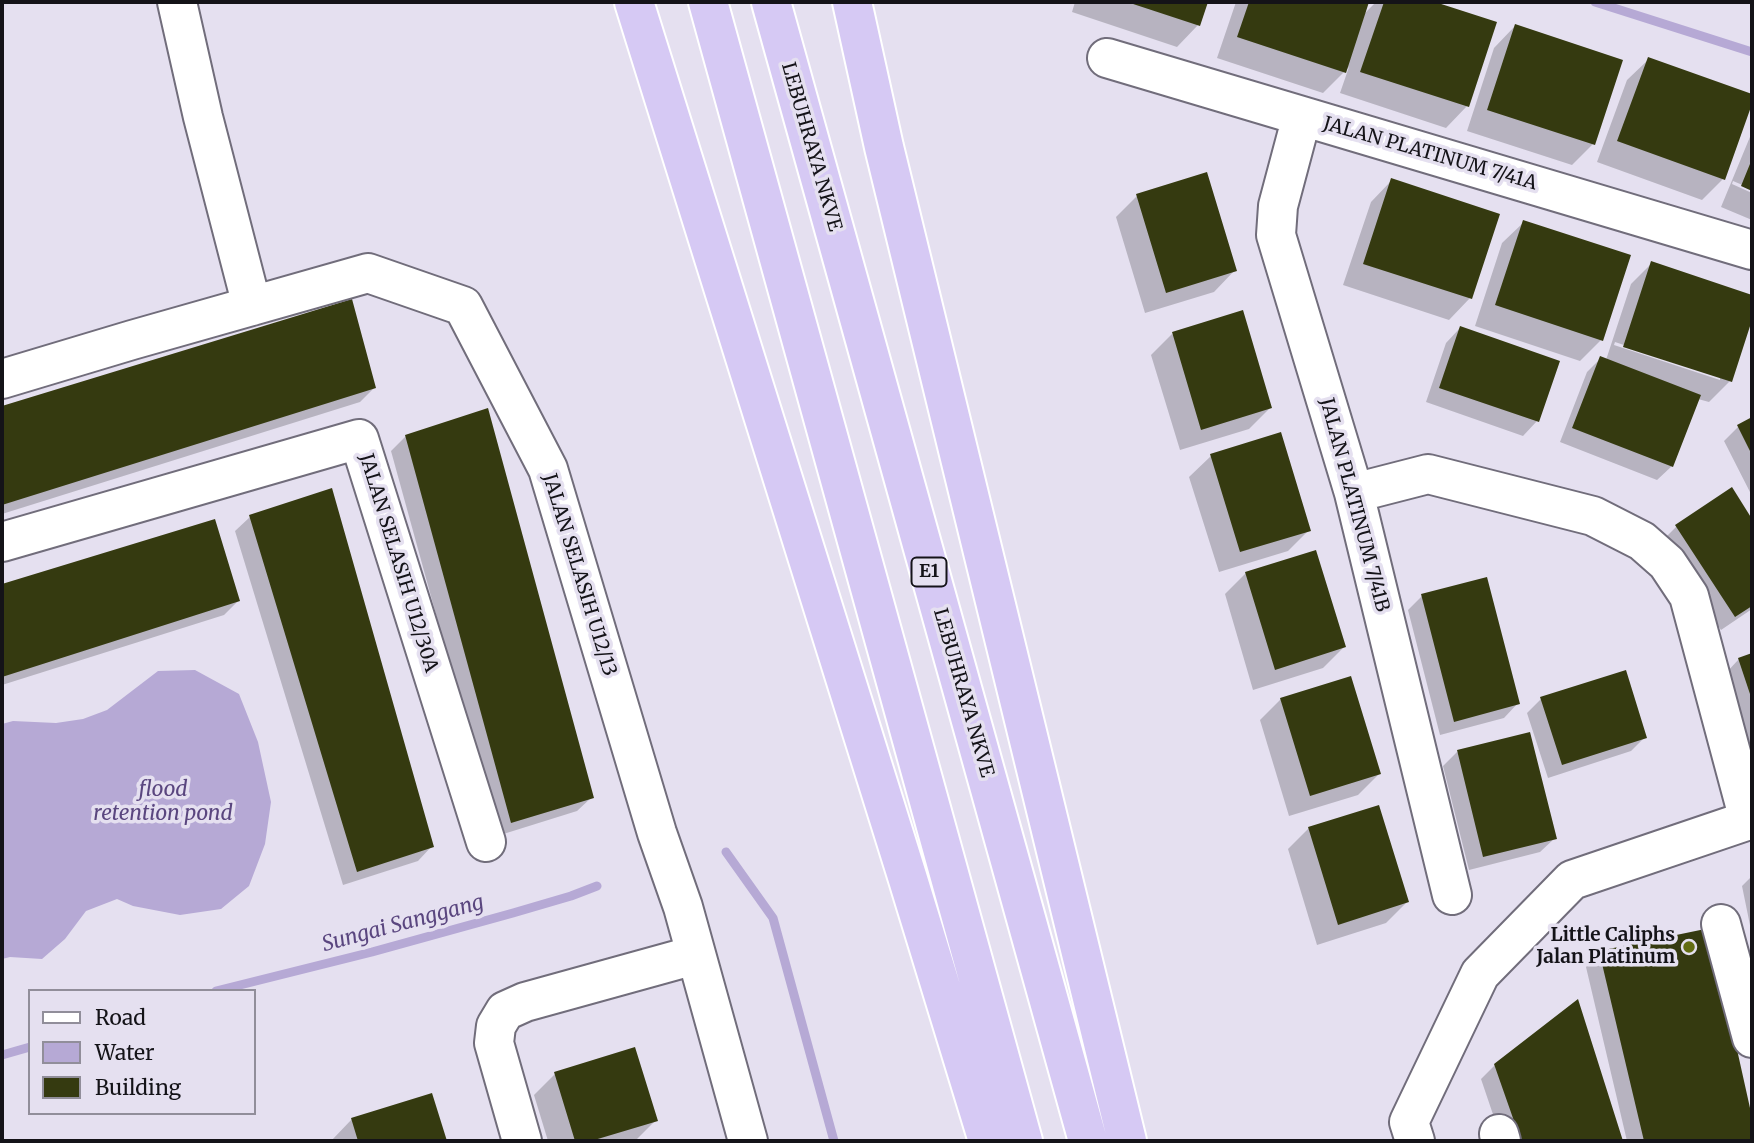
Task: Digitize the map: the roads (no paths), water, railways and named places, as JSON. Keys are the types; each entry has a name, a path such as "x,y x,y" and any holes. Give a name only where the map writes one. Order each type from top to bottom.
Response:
{"highway":[{"path":"634,2 988,1141"},
{"path":"708,2 1023,1141"},
{"name":"LEBUHRAYA NKVE","path":"771,2 1088,1141"},
{"path":"852,2 884,147 1127,1141"}],"street":[{"path":"177,2 203,117 252,306"},
{"name":"JALAN PLATINUM 7/41A","path":"1107,58 1752,250"},
{"name":"JALAN PLATINUM 7/41B","path":"1302,116 1278,206 1276,235 1354,493 1452,895"},
{"name":"JALAN SELASIH U12/13","path":"2,379 369,273 463,306 548,469 653,820 682,907 748,1141"},
{"name":"JALAN SELASIH U12/30A","path":"2,542 359,439 486,842"},
{"path":"1354,493 1427,474 1593,516 1642,541 1667,563 1689,596 1751,820 1572,880 1480,974 1409,1122 1415,1141"},
{"path":"1721,924 1752,1038"},
{"path":"522,1141 494,1043 496,1026 505,1011 525,1002 695,955"}],"water":[{"name":"flood retention pond","path":"195,670 239,694 258,742 271,802 265,844 249,886 221,909 180,915 133,906 117,899 86,911 65,939 42,959 2,959 2,724 13,721 56,723 83,719 107,710 158,671"}],"waterway":[{"path":"1595,2 1752,52"},
{"name":"Sungai Sanggang","path":"726,852 773,918 834,1141"},
{"name":"Sungai Sanggang","path":"224,989 372,952 571,896 597,886"},
{"name":"Sungai Sanggang","path":"2,1055 28,1048"}],"place":[{"name":"Little Caliphs Jalan Platinum","path":"1689,947"}]}
